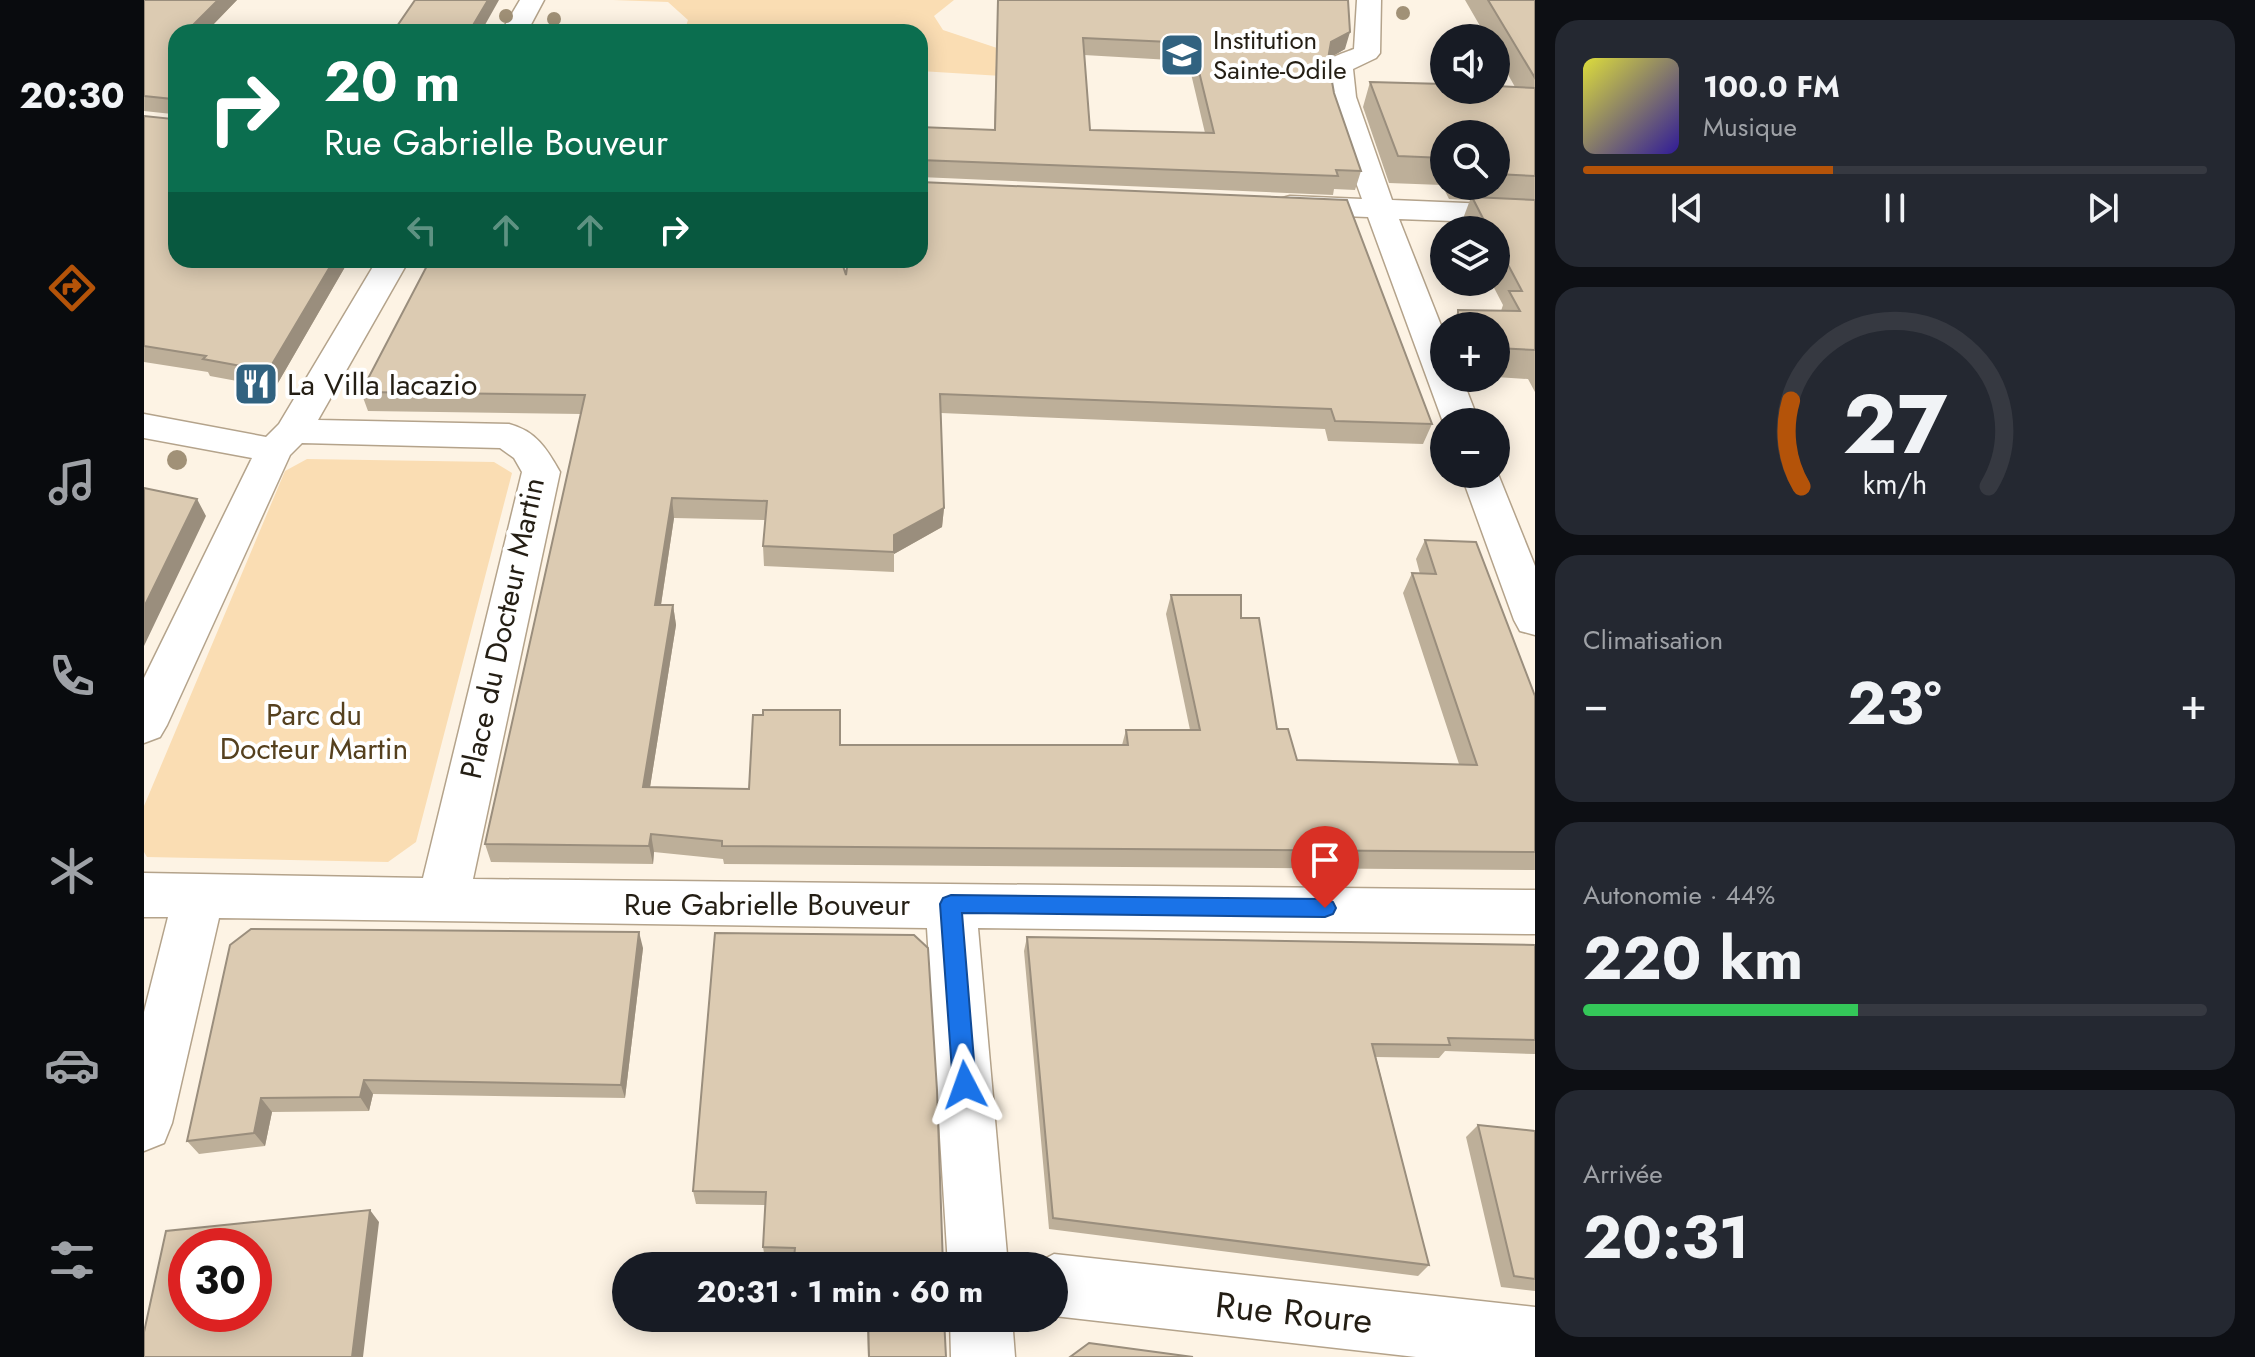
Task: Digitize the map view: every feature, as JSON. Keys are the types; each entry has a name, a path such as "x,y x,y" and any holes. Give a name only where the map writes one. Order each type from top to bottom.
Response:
{"street":[{"path":"518,24 532,0"},
{"path":"1369,0 1367,53 1340,65 1342,97 1456,408"},
{"path":"1264,204 1535,215"},
{"path":"144,725 284,441 388,268"},
{"path":"144,426 284,441"},
{"name":"Place du Docteur Martin","path":"284,441 509,436 529,451 541,472 443,901"},
{"path":"1485,488 1535,620"},
{"name":"Rue Gabrielle Bouveur","path":"144,895 1535,912"},
{"path":"144,1123 199,896"},
{"path":"951,904 977,1252"},
{"name":"Rue Roure","path":"1068,1287 1535,1339"},
{"path":"982,1332 983,1357"}],"green space":[{"path":"613,0 954,0 934,16 943,30 1024,57 1053,79 928,71 928,24 687,24 688,20 668,2"},
{"name":"Parc du Docteur Martin","path":"307,459 494,462 512,473 416,842 388,862 147,857 144,852 144,806 285,471"}],"building":[{"path":"144,0 218,0 194,24 168,24 168,99 144,96"},
{"path":"415,0 488,0 474,24 398,24"},
{"path":"998,0 1348,0 1350,32 1331,42 1328,59 1334,93 1361,171 1336,170 1338,176 928,160 928,127 995,130","holes":["1083,38 1192,43 1214,133 1090,130"]},
{"path":"1488,0 1535,0 1535,78 1510,37 1510,24 1502,24"},
{"path":"1370,82 1430,84 1430,104 1510,104 1510,87 1535,88 1535,176 1510,175 1510,120 1430,120 1430,157 1398,156"},
{"path":"144,116 168,119 168,268 329,268 268,371 203,359 206,356 144,346"},
{"path":"928,182 1347,200 1430,424 1335,421 1331,409 940,394 944,508 894,535 894,552 763,546 767,501 672,498 655,605 673,605 643,787 749,789 753,715 763,715 763,710 840,710 840,745 1128,745 1126,730 1200,730 1171,595 1241,595 1241,618 1259,618 1277,729 1288,729 1297,760 1477,765 1412,573 1436,574 1425,540 1476,542 1535,696 1535,852 722,846 722,841 651,834 649,846 485,844 585,395 361,392 426,268 844,268 846,275 847,268 928,268"},
{"path":"1474,200 1535,200 1535,350 1510,349 1510,312 1458,312 1520,311 1510,293 1522,291 1510,268 1510,216 1482,216"},
{"path":"144,488 197,499 144,607"},
{"path":"251,929 639,932 621,1085 364,1080 360,1097 261,1098 254,1133 187,1141 230,945"},
{"path":"715,933 914,935 928,948 943,1252 795,1252 795,1248 763,1247 766,1192 693,1191"},
{"path":"1027,937 1535,945 1535,1040 1448,1038 1450,1045 1372,1044 1429,1265 1053,1218"},
{"path":"1478,1125 1535,1131 1535,1279 1514,1276"},
{"path":"370,1210 352,1357 144,1357 144,1332 166,1231 168,1332 272,1332 272,1228 195,1228"},
{"path":"868,1332 945,1332 946,1357 869,1357"},
{"path":"1089,1343 1193,1357 1070,1357"}],"place":[{"name":"Institution Sainte-Odile","path":"1182,55"},
{"name":"La Villa Iacazio","path":"256,384"}],"route":[{"path":"965,1085 951,904 1325,908"}]}
